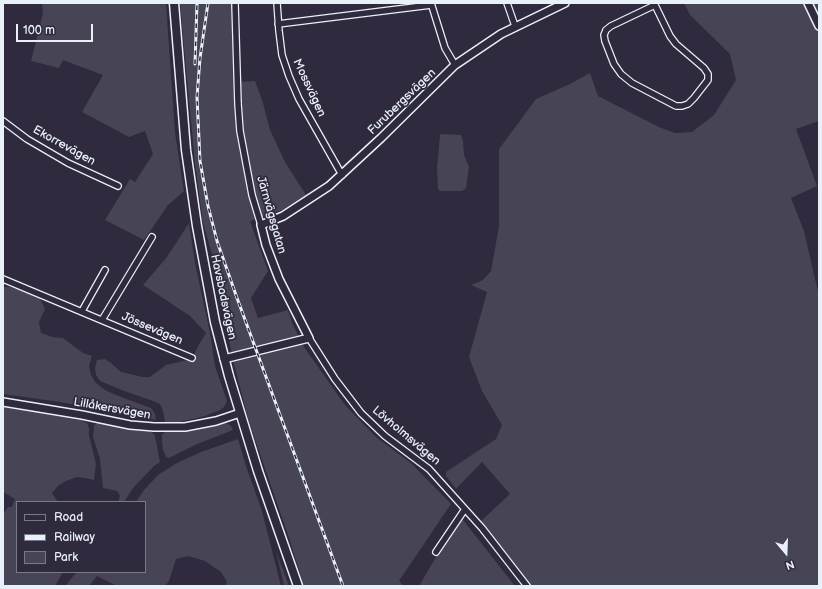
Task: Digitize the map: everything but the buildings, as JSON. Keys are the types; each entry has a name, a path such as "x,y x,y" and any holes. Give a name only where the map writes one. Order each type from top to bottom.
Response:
{"main road":[{"name":"Havsbadsvägen","path":"174,3 186,150 205,271 215,322 240,413 273,516 298,586"}],"street":[{"name":"Järnvägsgatan","path":"235,3 240,131 252,195 266,245 280,279 309,338"},
{"name":"Mossvägen","path":"277,3 282,55 289,76 299,98 342,175"},
{"path":"507,3 515,26"},
{"name":"Furubergsvägen","path":"261,225 292,211 329,186 455,65 515,26 565,3"},
{"path":"808,3 819,26"},
{"path":"278,24 431,4 445,48 455,65"},
{"path":"655,4 670,36 676,44 704,68 708,74 708,80 694,98 688,104 682,106 676,106 632,83 621,74 614,64 605,42 604,35 610,26 655,4"},
{"name":"Ekorrevägen","path":"3,121 27,139 68,163 118,186"},
{"name":"Jössevägen","path":"102,320 152,236"},
{"path":"82,311 105,270"},
{"name":"Jössevägen","path":"3,279 192,358"},
{"path":"224,359 309,338"},
{"name":"Lövholmsvägen","path":"309,338 343,390 369,422 384,436 429,469 482,528 527,586"},
{"name":"Lillåkersvägen","path":"3,402 82,415 130,425 154,427 185,426 216,421 240,413"},
{"path":"436,552 465,509"}],"green space":[{"path":"42,3 166,3 175,133 184,191 168,205 144,240 105,220 130,179 135,182 153,154 145,131 129,137 82,112 103,75 63,60 59,68 31,61 43,13"},
{"path":"180,3 236,3 237,82 255,81 263,103 270,130 285,162 306,195 282,210 250,221 268,271 251,298 258,318 288,310 292,323 304,347 345,405 376,437 412,464 451,504 399,581 404,586 304,586 249,422 233,360 214,261 203,223 195,164"},
{"path":"684,3 819,3 819,121 796,129 817,186 791,198 804,231 819,296 819,586 531,586 481,521 510,494 482,462 456,489 446,476 446,472 496,439 502,425 482,391 469,357 487,292 471,285 483,280 491,271 499,226 499,149 536,99 570,84 590,73 598,96 659,127 675,133 692,132 714,115 736,80 730,54 690,15"},
{"path":"441,134 461,135 464,155 469,167 466,188 462,191 440,191 438,189 437,169"},
{"path":"189,223 195,263 210,333 215,366 227,401 224,407 220,410 205,416 180,422 165,422 160,404 100,381 96,375 95,368 97,360 105,359 121,372 150,377 166,365 188,360 194,355 206,333 190,316 143,285 167,257"},
{"path":"3,287 10,287 38,295 45,309 39,322 41,333 52,337 63,338 83,353 92,356 89,366 91,375 96,383 105,390 116,395 151,408 155,414 156,420 60,402 3,394"},
{"path":"3,407 80,420 87,423 96,464 94,480 77,477 66,481 58,486 52,493 57,501 16,501 16,573 62,573 55,586 3,586 3,514 8,507 12,507 15,499 3,492"},
{"path":"216,422 225,422 231,426 233,430 195,445 169,458 166,457 162,442 162,435 165,432 187,430"},
{"path":"98,423 147,430 155,436 160,462 154,466 133,488 125,501 118,501 120,496 117,491 103,488 100,459 93,437 94,425"},
{"path":"238,439 262,511 281,586 225,586 227,582 221,572 205,561 188,556 176,559 169,581 165,586 117,586 97,576 89,586 65,586 77,573 146,573 146,501 137,501 144,490 158,475 177,463 201,452"},
{"path":"460,516 515,586 419,586"},
{"path":"276,551 289,586 284,586"}],"railway":[{"path":"195,64 197,3"},
{"path":"208,3 200,58 197,97 200,161 208,206 217,241 237,298 343,586"}]}
